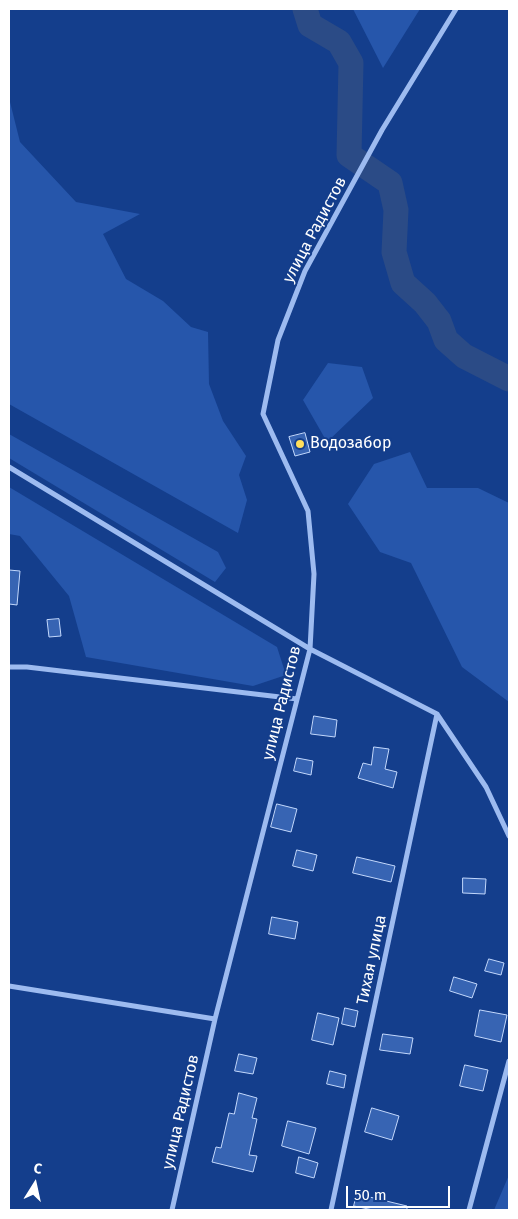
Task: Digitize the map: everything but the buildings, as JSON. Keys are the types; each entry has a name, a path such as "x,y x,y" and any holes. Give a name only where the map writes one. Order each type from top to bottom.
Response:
{"street":[{"name":"улица Радистов","path":"173,1210 215,1019 310,649 314,574 308,511 263,414 278,340 305,270 358,177 382,130 456,9"},
{"path":"9,467 310,649 436,714 486,787 509,836"},
{"path":"9,667 27,667 297,699"},
{"name":"Тихая улица","path":"331,1210 436,714"},
{"path":"9,986 215,1019"},
{"path":"469,1210 509,1061"}],"shaded area":[{"path":"353,9 420,9 383,68"},
{"path":"9,98 20,142 76,202 140,214 103,234 126,279 163,301 191,327 208,332 209,384 223,421 246,456 239,475 247,500 238,533 9,404"},
{"path":"328,363 362,367 373,398 327,442 303,400"},
{"path":"9,434 218,552 226,568 215,582 9,458"},
{"path":"410,452 427,488 478,488 509,503 509,702 462,667 411,563 380,552 348,504 374,464"},
{"path":"9,487 277,647 286,675 253,686 86,657 69,596 20,536 9,534"},
{"path":"509,1175 509,1210 494,1210"}],"waterway":[{"path":"305,9 310,25 339,42 351,63 349,155 390,183 396,210 394,252 403,283 425,303 439,321 446,340 464,356 509,379"}],"place":[{"name":"Водозабор","path":"300,444"}]}
